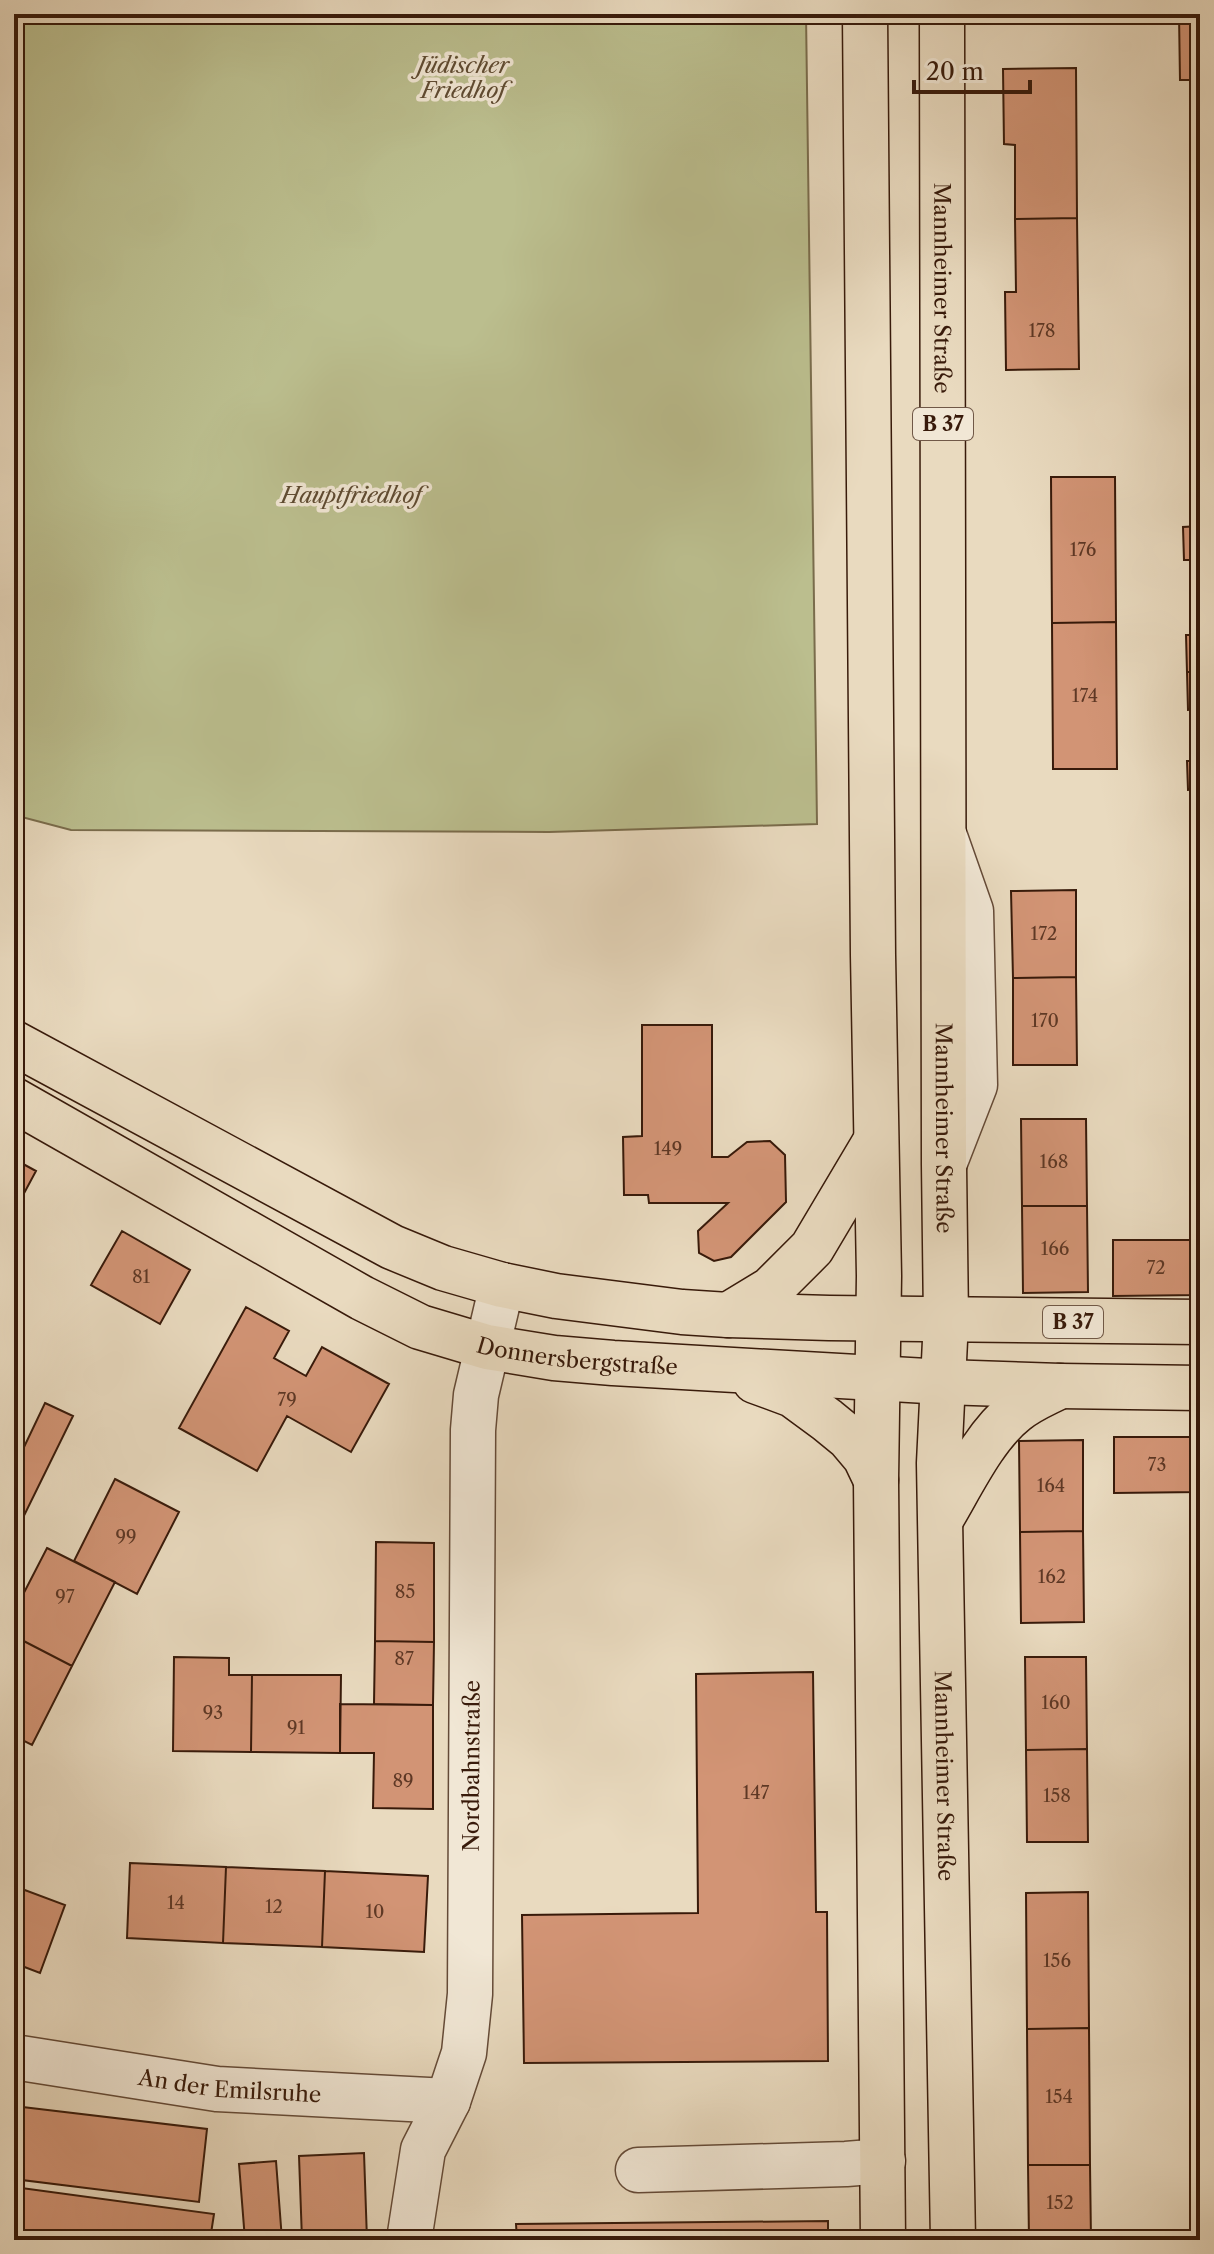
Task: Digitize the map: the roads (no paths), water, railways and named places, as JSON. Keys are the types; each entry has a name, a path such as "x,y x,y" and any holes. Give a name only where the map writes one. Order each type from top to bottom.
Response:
{"main road":[{"path":"865,14 878,1319 876,1480 883,2240"},
{"name":"Mannheimer Straße","path":"942,14 946,1320 939,1463 953,2240"},
{"path":"14,1043 392,1247 443,1268 502,1285 586,1300 728,1315 946,1320"},
{"name":"Donnersbergstraße","path":"14,1100 362,1298 420,1327 487,1347 583,1360 722,1370 944,1382 1200,1388"},
{"path":"728,1315 771,1289 812,1248 875,1142"},
{"name":"B 37","path":"946,1320 1200,1322"},
{"path":"722,1370 793,1395 810,1407 849,1438 865,1457 876,1480"},
{"path":"941,1519 999,1426 1025,1405 1060,1386"}],"street":[{"name":"Nordbahnstraße","path":"409,2240 423,2150 448,2101 464,2053 470,1994 473,1430 476,1395 502,1285"},
{"name":"An der Emilsruhe","path":"14,2057 217,2089 448,2101"},
{"path":"638,2170 883,2161"}],"park label":[{"name":"Jüdischer Friedhof","path":"463,78"},
{"name":"Hauptfriedhof","path":"351,495"}]}
